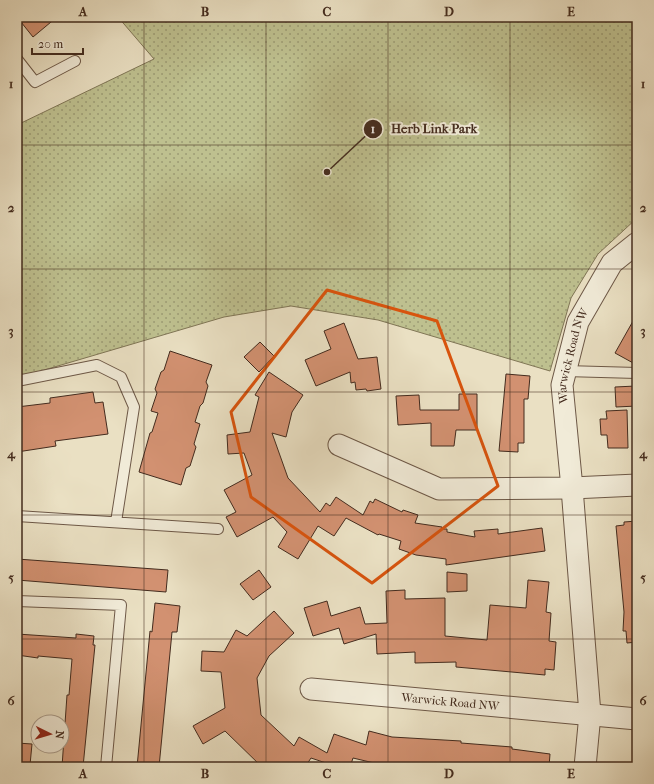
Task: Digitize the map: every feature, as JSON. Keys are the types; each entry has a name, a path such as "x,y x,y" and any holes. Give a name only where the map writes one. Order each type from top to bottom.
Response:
{"street":[{"name":"Warwick Road NW","path":"585,767 590,714 572,488 562,385 578,322 612,263 637,243"},
{"path":"339,445 439,489 572,488 637,485"},
{"name":"Warwick Road NW","path":"311,689 590,714 637,720"}],"lane":[{"path":"17,59 35,82 75,61"},
{"path":"17,381 97,365 121,376 134,407 116,522"},
{"path":"565,371 637,373"},
{"path":"17,516 218,529"},
{"path":"17,601 121,605 106,767"}],"highlighted area":[{"path":"327,290 437,321 498,486 372,583 251,497 231,412"}],"green space":[{"path":"118,17 637,17 637,218 598,254 571,298 550,371 378,320 291,306 224,317 17,378 17,125 154,59"}],"building":[{"path":"17,17 57,17 33,37"},
{"path":"637,314 637,354 634,352 635,364 615,353"},
{"path":"344,323 358,359 377,357 381,389 367,391 366,389 356,390 355,382 351,383 350,372 316,386 305,360 331,349 324,331"},
{"path":"260,342 274,356 259,372 244,357"},
{"path":"170,351 212,365 206,382 208,386 203,403 200,406 195,422 200,424 194,444 196,447 190,466 186,468 181,485 139,472 150,433 152,432 158,413 151,411 157,393 155,389 161,372 164,370"},
{"path":"269,372 303,395 292,412 286,437 272,433 288,478 320,512 326,503 330,506 336,497 363,515 370,501 373,503 375,499 402,512 403,510 418,515 415,523 442,527 442,529 447,529 447,532 475,537 474,531 498,529 498,534 542,528 545,551 446,565 446,559 416,555 399,549 401,541 379,534 378,535 346,518 334,536 318,526 298,559 278,547 287,532 273,517 237,537 226,517 236,512 224,490 252,475 244,453 228,454 227,435 250,432 259,397 255,395"},
{"path":"506,374 530,376 528,399 524,399 524,443 518,443 518,452 499,451"},
{"path":"636,386 637,406 616,407 615,387"},
{"path":"93,392 95,403 103,402 108,434 55,441 56,446 17,452 17,407 50,403 50,398"},
{"path":"459,394 477,394 477,430 456,430 454,446 431,446 431,423 398,425 396,396 419,395 420,410 459,410"},
{"path":"627,410 628,448 608,448 607,435 601,435 600,419 607,419 606,411"},
{"path":"637,521 637,642 627,643 626,631 623,631 624,612 616,526 624,525 624,522"},
{"path":"17,559 168,570 166,592 17,580"},
{"path":"259,570 271,587 253,600 240,584"},
{"path":"447,572 467,574 467,591 447,592"},
{"path":"528,580 549,582 546,612 551,613 549,641 556,642 554,670 545,669 545,675 456,667 456,662 415,663 415,652 377,654 376,634 344,644 339,628 313,636 304,608 327,601 331,616 360,607 365,624 387,623 386,591 405,590 405,599 445,598 445,636 487,640 490,605 526,608"},
{"path":"155,603 180,606 177,632 172,632 159,767 137,767 150,631 152,632"},
{"path":"274,611 294,633 269,656 257,678 261,715 294,746 299,737 327,753 334,734 366,745 369,731 392,737 461,741 461,743 512,747 512,749 550,754 549,767 391,767 353,758 350,767 338,767 311,758 305,767 262,767 225,731 203,744 193,726 225,708 221,672 201,671 202,651 224,652 236,630 247,636"},
{"path":"17,634 76,638 76,634 94,636 93,645 95,645 83,767 62,767 63,754 70,754 70,714 66,714 72,659 38,656 38,658 17,655"},
{"path":"17,743 30,744 30,765 17,764"}],"place":[{"name":"Herb Link Park","path":"327,172"}]}
